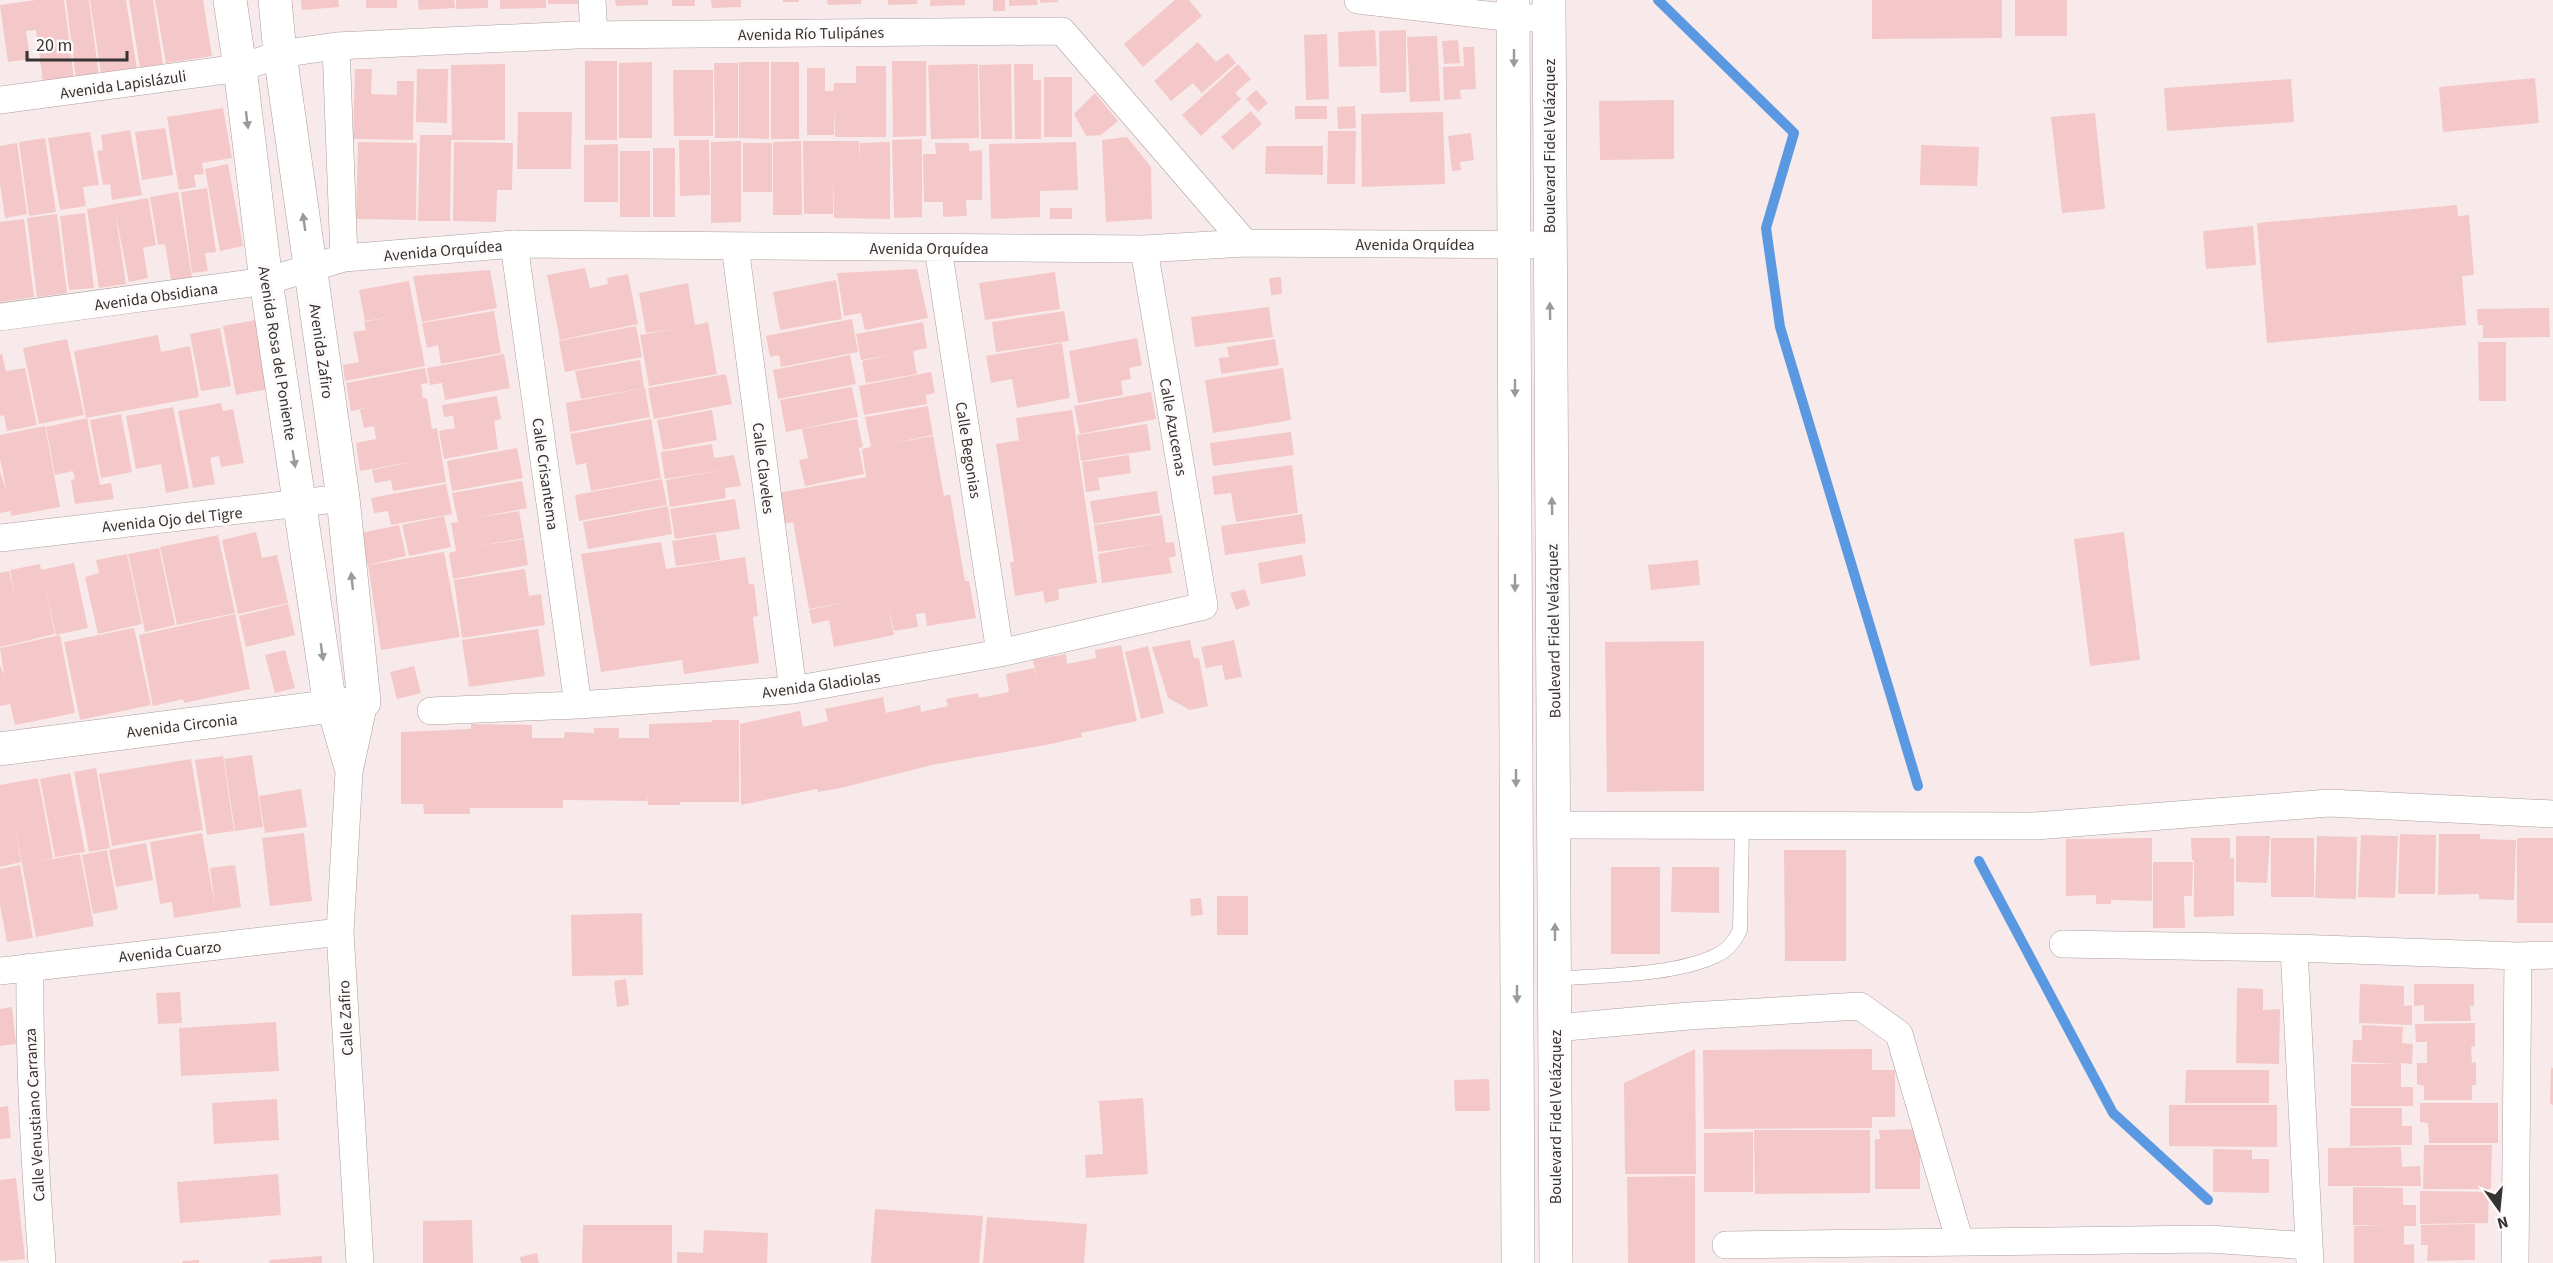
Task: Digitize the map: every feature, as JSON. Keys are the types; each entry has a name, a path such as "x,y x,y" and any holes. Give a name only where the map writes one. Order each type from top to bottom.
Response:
{"main road":[{"name":"Avenida Rosa del Poniente","path":"230,0 266,281 330,706"},
{"name":"Avenida Zafiro","path":"275,0 280,54 343,498 364,702"},
{"path":"1513,9 1518,1263"},
{"name":"Boulevard Fidel Velázquez","path":"1549,9 1556,1263"},
{"name":"Avenida Circonia","path":"0,749 364,702"},
{"path":"1517,1101 1555,1101"}],"street":[{"path":"592,0 594,35"},
{"path":"1358,0 1549,9"},
{"name":"Avenida Río Tulipánes","path":"280,54 336,46 594,35 1062,31 1245,243"},
{"path":"336,46 344,258"},
{"name":"Avenida Lapislázuli","path":"0,100 240,68 280,54"},
{"name":"Avenida Orquídea","path":"310,269 344,258 514,244 1144,249 1245,243 1550,245"},
{"name":"Calle Crisantema","path":"514,244 578,705"},
{"name":"Calle Claveles","path":"735,246 793,690"},
{"name":"Calle Begonias","path":"938,248 1000,653"},
{"name":"Calle Azucenas","path":"1144,249 1204,606"},
{"name":"Avenida Obsidiana","path":"0,317 266,281 310,269"},
{"name":"Avenida Ojo del Tigre","path":"0,538 343,498"},
{"name":"Avenida Gladiolas","path":"431,711 578,705 793,690 1000,653 1204,606"},
{"name":"Calle Zafiro","path":"360,1263 340,932 349,772 364,702"},
{"name":"Calle Zafiro","path":"330,706 349,772"},
{"path":"1555,825 2035,826 2329,803 2553,814"},
{"name":"Avenida Cuarzo","path":"0,971 340,932"},
{"path":"2063,944 2553,955"},
{"path":"1726,1245 2208,1239 2309,1255 2294,948"},
{"path":"2515,1263 2518,956"},
{"name":"Calle Venustiano Carranza","path":"30,967 33,1126 42,1263"},
{"path":"1555,1028 1689,1016 1860,1006 1899,1034 1960,1242"}],"lane":[{"path":"1554,979 1685,966 1717,956 1734,942 1740,930 1742,826"}],"building":[{"path":"36,0 64,0 74,78 43,82 36,30 26,31 30,59 8,62 0,5"},
{"path":"66,0 89,0 99,76 76,79"},
{"path":"90,0 126,0 137,69 101,74"},
{"path":"129,0 153,0 163,64 140,68"},
{"path":"155,0 203,0 212,56 166,63"},
{"path":"301,0 338,0 339,7 302,10"},
{"path":"366,0 397,0 397,8 366,8"},
{"path":"418,0 454,0 455,8 419,10"},
{"path":"456,0 488,0 488,8 456,9"},
{"path":"500,0 546,0 546,8 500,9"},
{"path":"548,0 579,0 579,4 548,4"},
{"path":"615,0 648,0 648,5 616,6"},
{"path":"672,0 695,0 695,6 672,6"},
{"path":"711,0 741,0 741,7 712,8"},
{"path":"783,0 799,0 799,2 783,2"},
{"path":"827,0 861,0 861,4 828,5"},
{"path":"888,0 917,0 918,4 888,5"},
{"path":"930,0 965,0 965,5 930,6"},
{"path":"993,0 1005,0 1005,11 993,11"},
{"path":"1009,0 1037,0 1038,5 1009,6"},
{"path":"1040,0 1058,0 1058,2 1040,3"},
{"path":"1175,0 1189,0 1202,16 1143,67 1124,44"},
{"path":"1872,0 2002,0 2002,38 1872,39"},
{"path":"2015,0 2067,0 2067,36 2015,36"},
{"path":"1375,30 1377,66 1339,67 1338,32"},
{"path":"1406,30 1406,92 1380,93 1379,31"},
{"path":"1327,34 1329,99 1306,100 1304,35"},
{"path":"1437,36 1440,101 1410,102 1407,37"},
{"path":"1458,40 1460,63 1444,64 1442,41"},
{"path":"1198,42 1216,62 1228,53 1236,63 1202,93 1193,83 1171,101 1154,81"},
{"path":"1463,47 1474,47 1476,89 1460,90 1461,99 1444,100 1443,67 1464,66"},
{"path":"585,61 617,61 617,140 585,140"},
{"path":"892,61 926,61 926,136 893,137"},
{"path":"652,62 652,138 619,138 619,63"},
{"path":"739,62 769,62 769,139 739,138"},
{"path":"771,62 799,62 799,139 771,139"},
{"path":"714,63 738,63 738,138 715,138"},
{"path":"505,64 505,140 451,140 450,221 418,221 420,135 452,135 451,65"},
{"path":"978,64 979,138 931,139 928,65"},
{"path":"1011,64 1012,139 981,139 979,65"},
{"path":"1014,64 1033,64 1033,80 1041,80 1041,139 1015,139"},
{"path":"1238,64 1251,79 1235,93 1241,99 1201,136 1182,115"},
{"path":"856,66 886,66 886,137 835,137 834,103 834,135 807,135 807,68 825,68 825,91 834,91 834,83 856,83"},
{"path":"355,69 372,69 371,94 397,95 397,81 414,81 413,140 353,139"},
{"path":"417,69 448,69 447,123 416,122"},
{"path":"673,70 713,70 713,136 674,136"},
{"path":"1044,77 1072,77 1072,137 1044,137"},
{"path":"2535,78 2539,123 2443,132 2439,87"},
{"path":"2291,79 2294,122 2167,131 2164,88"},
{"path":"1256,90 1268,103 1258,112 1246,99"},
{"path":"1095,93 1118,121 1101,135 1086,136 1074,114"},
{"path":"1674,100 1674,159 1600,160 1599,101"},
{"path":"1295,106 1327,106 1327,119 1295,119"},
{"path":"1355,106 1356,128 1338,129 1337,107"},
{"path":"223,108 232,158 202,163 204,174 194,175 196,187 179,190 167,117"},
{"path":"1251,111 1262,124 1233,150 1221,137"},
{"path":"518,112 572,112 571,169 517,169"},
{"path":"1443,112 1445,184 1362,187 1361,114"},
{"path":"2095,113 2105,209 2062,213 2051,117"},
{"path":"165,128 173,175 142,180 135,132"},
{"path":"130,130 142,195 112,200 110,184 103,185 97,151 103,150 101,135"},
{"path":"1328,131 1356,131 1355,184 1327,184"},
{"path":"90,132 99,185 83,187 86,206 60,210 48,138"},
{"path":"1471,133 1474,160 1460,162 1461,170 1452,171 1448,136"},
{"path":"1127,137 1151,167 1152,219 1106,222 1102,140"},
{"path":"45,138 56,212 29,216 19,142"},
{"path":"922,139 922,217 894,218 892,140"},
{"path":"679,140 709,140 710,195 680,196"},
{"path":"741,141 741,222 711,223 711,142"},
{"path":"801,141 802,215 773,215 773,142"},
{"path":"803,141 859,141 859,158 860,143 890,142 890,219 834,218 833,173 833,214 804,214"},
{"path":"358,142 417,143 416,220 356,219"},
{"path":"454,142 513,143 512,190 497,190 496,222 453,221"},
{"path":"1076,142 1078,190 1040,191 1040,217 991,219 989,144"},
{"path":"17,143 27,214 5,218 0,184 0,146"},
{"path":"743,143 772,143 772,192 743,192"},
{"path":"935,143 969,143 969,151 982,150 982,200 966,200 967,216 943,217 943,202 924,202 923,154 936,154"},
{"path":"618,144 618,202 584,202 584,145"},
{"path":"1921,145 1979,147 1977,186 1920,185"},
{"path":"1266,146 1323,146 1323,175 1265,174"},
{"path":"653,148 675,148 675,217 653,217"},
{"path":"620,151 650,151 650,217 620,217"},
{"path":"228,164 243,246 220,251 205,169"},
{"path":"207,188 216,252 205,253 208,271 192,273 181,192"},
{"path":"178,192 192,277 171,280 165,244 158,245 150,197"},
{"path":"148,198 156,245 143,248 148,278 129,282 115,211 126,284 99,288 87,209"},
{"path":"2457,205 2458,216 2469,215 2474,275 2462,276 2466,325 2267,343 2257,223"},
{"path":"1050,208 1072,208 1072,219 1050,219"},
{"path":"85,213 94,288 69,290 60,216"},
{"path":"57,214 67,293 37,297 27,218"},
{"path":"24,219 34,297 0,302 0,222"},
{"path":"2253,226 2256,265 2206,269 2203,231"},
{"path":"585,268 590,288 608,284 607,278 628,274 638,324 560,340 547,275"},
{"path":"917,269 928,318 865,330 861,313 844,316 837,273"},
{"path":"490,270 497,308 422,322 413,276"},
{"path":"1055,272 1060,309 985,320 979,283"},
{"path":"1281,277 1282,294 1271,295 1269,278"},
{"path":"836,280 842,319 780,330 773,292"},
{"path":"409,281 425,366 345,381 343,365 359,362 353,332 366,330 364,322 392,317 365,321 359,290"},
{"path":"688,283 695,325 708,322 717,374 649,386 640,335 674,329 646,333 639,293"},
{"path":"1269,307 1273,337 1195,347 1191,317"},
{"path":"2549,308 2550,337 2483,338 2483,325 2478,325 2477,309"},
{"path":"494,311 501,353 441,364 438,345 427,348 422,323"},
{"path":"1064,311 1069,341 996,352 992,322"},
{"path":"852,319 858,352 781,367 779,355 770,357 766,336"},
{"path":"256,320 269,389 236,395 223,326"},
{"path":"923,322 927,348 913,351 917,374 866,383 862,361 891,355 861,360 856,334"},
{"path":"636,326 642,357 565,372 559,341"},
{"path":"220,328 231,386 201,391 190,334"},
{"path":"158,335 161,352 190,346 199,397 86,418 74,351"},
{"path":"1137,338 1142,365 1129,368 1131,379 1121,381 1123,395 1078,403 1069,351"},
{"path":"67,339 84,415 39,424 23,348"},
{"path":"1275,339 1279,365 1221,374 1219,358 1229,357 1227,347"},
{"path":"2478,342 2506,342 2506,401 2479,401"},
{"path":"1062,343 1070,398 1017,408 1012,379 991,383 986,356"},
{"path":"0,354 2,354 6,371 25,368 37,425 7,431 4,415 0,416"},
{"path":"504,354 510,388 445,400 442,383 430,385 427,368"},
{"path":"850,355 856,384 778,399 773,370"},
{"path":"640,360 644,388 581,399 575,371"},
{"path":"425,368 428,383 421,384 423,398 427,398 432,429 437,428 446,482 393,491 391,480 375,483 372,470 416,461 360,471 356,443 376,439 374,426 364,428 360,410 370,407 351,411 346,383"},
{"path":"1283,368 1291,420 1213,433 1205,380"},
{"path":"931,372 935,393 926,395 927,404 864,415 859,386"},
{"path":"726,374 732,404 654,419 648,388"},
{"path":"852,387 858,417 786,432 780,400"},
{"path":"645,388 650,417 570,432 566,403"},
{"path":"1151,392 1156,419 1080,434 1074,406"},
{"path":"497,396 501,419 494,421 498,449 444,459 439,431 455,428 453,416 444,417 442,405"},
{"path":"221,403 223,411 233,409 244,463 221,467 219,456 210,458 215,484 193,488 178,411"},
{"path":"928,406 933,435 888,444 933,436 944,496 950,494 965,581 969,581 976,618 927,626 925,613 916,614 918,627 894,631 886,596 894,635 834,647 829,620 812,624 809,610 848,602 809,609 793,522 782,524 777,493 866,477 862,449 871,447 865,417"},
{"path":"173,407 189,488 166,493 161,464 136,469 126,416"},
{"path":"712,410 717,440 663,450 657,420"},
{"path":"1072,410 1097,583 1058,589 1059,600 1045,603 1043,591 1015,596 1010,562 1014,562 996,444 1033,438 1019,440 1016,418"},
{"path":"121,414 132,472 101,478 90,420"},
{"path":"87,418 100,485 111,483 114,499 75,504 71,480 75,479 73,471 55,475 46,427"},
{"path":"651,419 661,478 591,491 586,463 576,465 570,434"},
{"path":"857,419 863,447 859,448 864,474 805,486 799,460 808,458 802,429"},
{"path":"1147,424 1151,450 1081,461 1077,435"},
{"path":"45,426 60,507 11,516 10,511 0,513 0,471 7,493 0,459 0,435"},
{"path":"1291,432 1294,455 1213,466 1210,443"},
{"path":"712,444 714,458 734,455 741,486 725,488 726,498 670,507 666,480 723,470 665,479 661,452"},
{"path":"517,448 523,478 452,491 447,461"},
{"path":"1129,455 1131,473 1098,478 1100,490 1086,492 1082,462"},
{"path":"1292,465 1298,513 1236,522 1231,493 1214,495 1212,476"},
{"path":"662,479 667,505 579,521 575,495"},
{"path":"522,481 527,508 481,517 519,511 524,538 479,546 524,539 528,565 453,579 449,553 456,551 451,523 458,522 452,493"},
{"path":"446,484 452,514 391,525 388,511 374,513 371,498"},
{"path":"1157,491 1160,513 1094,524 1090,501"},
{"path":"735,499 740,529 675,539 670,509"},
{"path":"668,506 672,534 588,549 583,522"},
{"path":"1302,514 1306,543 1225,555 1221,526"},
{"path":"1162,515 1166,543 1174,542 1176,556 1169,558 1172,573 1102,583 1098,554 1153,544 1098,552 1094,525"},
{"path":"444,516 451,547 409,556 402,525"},
{"path":"399,525 406,556 367,565 361,533"},
{"path":"256,532 262,558 277,555 288,603 238,614 222,540"},
{"path":"2124,532 2140,660 2090,666 2074,539"},
{"path":"716,534 720,560 676,566 672,541"},
{"path":"218,535 235,613 177,625 160,547"},
{"path":"661,542 666,569 745,557 749,584 754,584 758,616 753,617 759,663 684,674 682,660 601,672 581,554"},
{"path":"159,548 175,625 145,632 128,554"},
{"path":"444,552 460,637 381,650 368,565"},
{"path":"127,554 142,624 98,634 85,577 99,573 96,560"},
{"path":"1302,555 1306,576 1261,584 1258,563"},
{"path":"1698,560 1700,585 1651,590 1648,565"},
{"path":"74,563 88,628 56,635 42,573 55,634 0,647 0,573 9,571 15,596 10,570 40,564 41,570"},
{"path":"525,569 529,596 541,594 545,625 462,638 454,580"},
{"path":"1245,589 1250,605 1236,610 1230,593"},
{"path":"288,604 295,635 246,647 239,616"},
{"path":"235,614 250,689 184,703 183,699 153,706 139,635"},
{"path":"134,628 151,705 80,720 64,642"},
{"path":"538,629 545,676 469,687 462,640"},
{"path":"60,635 75,713 15,725 10,704 0,706 0,665 4,675 0,648"},
{"path":"1190,640 1194,658 1199,658 1208,706 1190,710 1168,698 1152,647"},
{"path":"1234,640 1242,677 1225,680 1222,665 1206,668 1201,647"},
{"path":"1704,641 1704,791 1607,792 1605,642"},
{"path":"1121,645 1137,721 1081,733 1082,737 1051,744 932,765 841,788 818,792 817,789 741,805 740,724 800,711 803,727 828,721 825,709 883,697 886,713 920,705 921,712 948,706 946,699 978,693 979,698 1009,692 1006,674 1034,668 1038,682 1033,660 1066,654 1067,664 1096,658 1095,650"},
{"path":"1148,646 1164,713 1141,719 1125,652"},
{"path":"285,650 295,688 275,693 265,655"},
{"path":"414,666 421,693 397,699 390,672"},
{"path":"712,720 739,720 739,802 680,802 680,805 648,805 647,795 647,801 563,800 563,808 470,808 470,814 424,814 423,804 401,804 401,732 471,729 471,724 532,725 532,738 564,738 565,732 594,733 594,728 619,728 619,738 649,738 649,724 712,722"},
{"path":"252,755 263,827 235,831 224,759"},
{"path":"223,756 234,831 207,835 195,760"},
{"path":"191,759 203,830 112,846 99,774"},
{"path":"96,768 110,848 89,852 74,772"},
{"path":"70,773 85,852 55,857 40,779"},
{"path":"38,778 53,858 40,861 80,854 94,926 36,937 14,822 21,862 0,867 0,785"},
{"path":"301,789 307,827 265,833 259,796"},
{"path":"202,833 215,907 210,868 235,865 241,907 174,918 172,902 160,904 150,842"},
{"path":"304,833 312,901 270,906 262,838"},
{"path":"2400,834 2436,835 2435,894 2398,894"},
{"path":"2439,834 2480,834 2480,839 2516,840 2514,900 2479,899 2479,894 2438,895"},
{"path":"2361,835 2398,836 2395,898 2358,897"},
{"path":"2236,836 2270,836 2267,883 2236,882"},
{"path":"2317,836 2357,837 2356,899 2315,898"},
{"path":"2152,838 2152,901 2111,900 2111,904 2096,904 2096,895 2066,896 2066,839"},
{"path":"2191,838 2230,838 2230,858 2234,858 2234,916 2194,917 2194,860 2192,860"},
{"path":"2271,838 2314,838 2314,897 2271,897"},
{"path":"2517,838 2553,838 2553,923 2517,923"},
{"path":"146,843 153,880 116,887 109,850"},
{"path":"107,850 118,909 93,914 82,855"},
{"path":"1784,850 1846,850 1846,961 1785,961"},
{"path":"2153,862 2193,862 2192,896 2184,896 2185,928 2153,928"},
{"path":"20,865 33,938 7,942 0,905 0,869"},
{"path":"1611,867 1660,867 1660,954 1611,954"},
{"path":"1672,867 1719,867 1719,913 1671,912"},
{"path":"1217,896 1248,896 1248,935 1217,935"},
{"path":"1201,898 1203,915 1191,916 1190,899"},
{"path":"642,913 643,975 572,976 571,915"},
{"path":"626,979 629,1005 617,1007 614,981"},
{"path":"2360,984 2404,986 2404,1006 2412,1005 2412,1025 2359,1023"},
{"path":"2414,984 2474,984 2474,1006 2470,1006 2471,1021 2424,1021 2424,1005 2414,1006"},
{"path":"2237,988 2263,989 2263,1010 2280,1009 2279,1064 2236,1063"},
{"path":"180,992 182,1023 158,1024 156,993"},
{"path":"12,1007 16,1044 0,1046 0,1009"},
{"path":"276,1022 279,1071 181,1076 179,1028"},
{"path":"2475,1023 2475,1046 2471,1047 2472,1063 2476,1062 2476,1085 2472,1085 2472,1100 2424,1100 2424,1086 2417,1084 2417,1063 2427,1063 2427,1042 2416,1042 2415,1024"},
{"path":"2362,1025 2403,1027 2402,1043 2413,1044 2412,1064 2401,1063 2401,1087 2413,1087 2413,1106 2351,1106 2351,1064 2397,1064 2352,1062 2353,1040 2362,1040"},
{"path":"1695,1049 1696,1174 1625,1174 1624,1083"},
{"path":"1872,1049 1872,1070 1895,1070 1895,1117 1872,1117 1872,1128 1704,1129 1703,1050"},
{"path":"2551,1068 2553,1068 2553,1105 2550,1104"},
{"path":"2186,1070 2269,1070 2269,1103 2185,1103"},
{"path":"1489,1079 1490,1111 1455,1111 1454,1080"},
{"path":"1143,1098 1148,1174 1086,1178 1085,1155 1103,1154 1099,1101"},
{"path":"277,1099 279,1140 214,1144 212,1103"},
{"path":"2420,1103 2498,1103 2498,1143 2429,1143 2428,1123 2420,1122"},
{"path":"2169,1105 2277,1105 2277,1147 2169,1146"},
{"path":"8,1106 11,1138 0,1139 0,1107"},
{"path":"2350,1108 2402,1108 2402,1126 2412,1126 2412,1145 2350,1146"},
{"path":"1920,1129 1920,1189 1875,1189 1875,1139 1880,1139 1879,1130"},
{"path":"1754,1130 1870,1130 1870,1193 1755,1194"},
{"path":"1753,1132 1753,1192 1704,1192 1704,1133"},
{"path":"2424,1145 2492,1145 2491,1189 2423,1189"},
{"path":"2401,1147 2402,1167 2420,1166 2421,1186 2328,1186 2328,1148"},
{"path":"2213,1149 2252,1150 2252,1159 2269,1159 2269,1193 2213,1192"},
{"path":"278,1174 281,1215 180,1223 177,1182"},
{"path":"1695,1176 1695,1263 1628,1263 1627,1177"},
{"path":"16,1178 25,1259 0,1261 0,1180"},
{"path":"2353,1187 2403,1188 2403,1205 2416,1205 2416,1226 2404,1226 2404,1245 2414,1244 2414,1263 2354,1263 2354,1226 2388,1225 2353,1225"},
{"path":"2420,1191 2489,1192 2488,1223 2420,1224"},
{"path":"875,1209 983,1216 979,1263 871,1263"},
{"path":"987,1217 1087,1224 1084,1263 983,1263"},
{"path":"472,1220 473,1263 423,1263 423,1221"},
{"path":"2475,1224 2475,1260 2427,1261 2428,1245 2421,1245 2421,1225"},
{"path":"583,1225 672,1225 672,1263 582,1263"},
{"path":"704,1230 768,1233 767,1263 677,1263 677,1252 703,1253"},
{"path":"537,1253 539,1263 521,1263 520,1257"},
{"path":"322,1256 322,1263 270,1263 269,1260"},
{"path":"199,1260 199,1263 182,1263 182,1261"}],"waterway":[{"path":"1658,0 1794,133 1766,228 1780,327 1918,786"},
{"path":"1979,861 2113,1113 2208,1200"}]}
